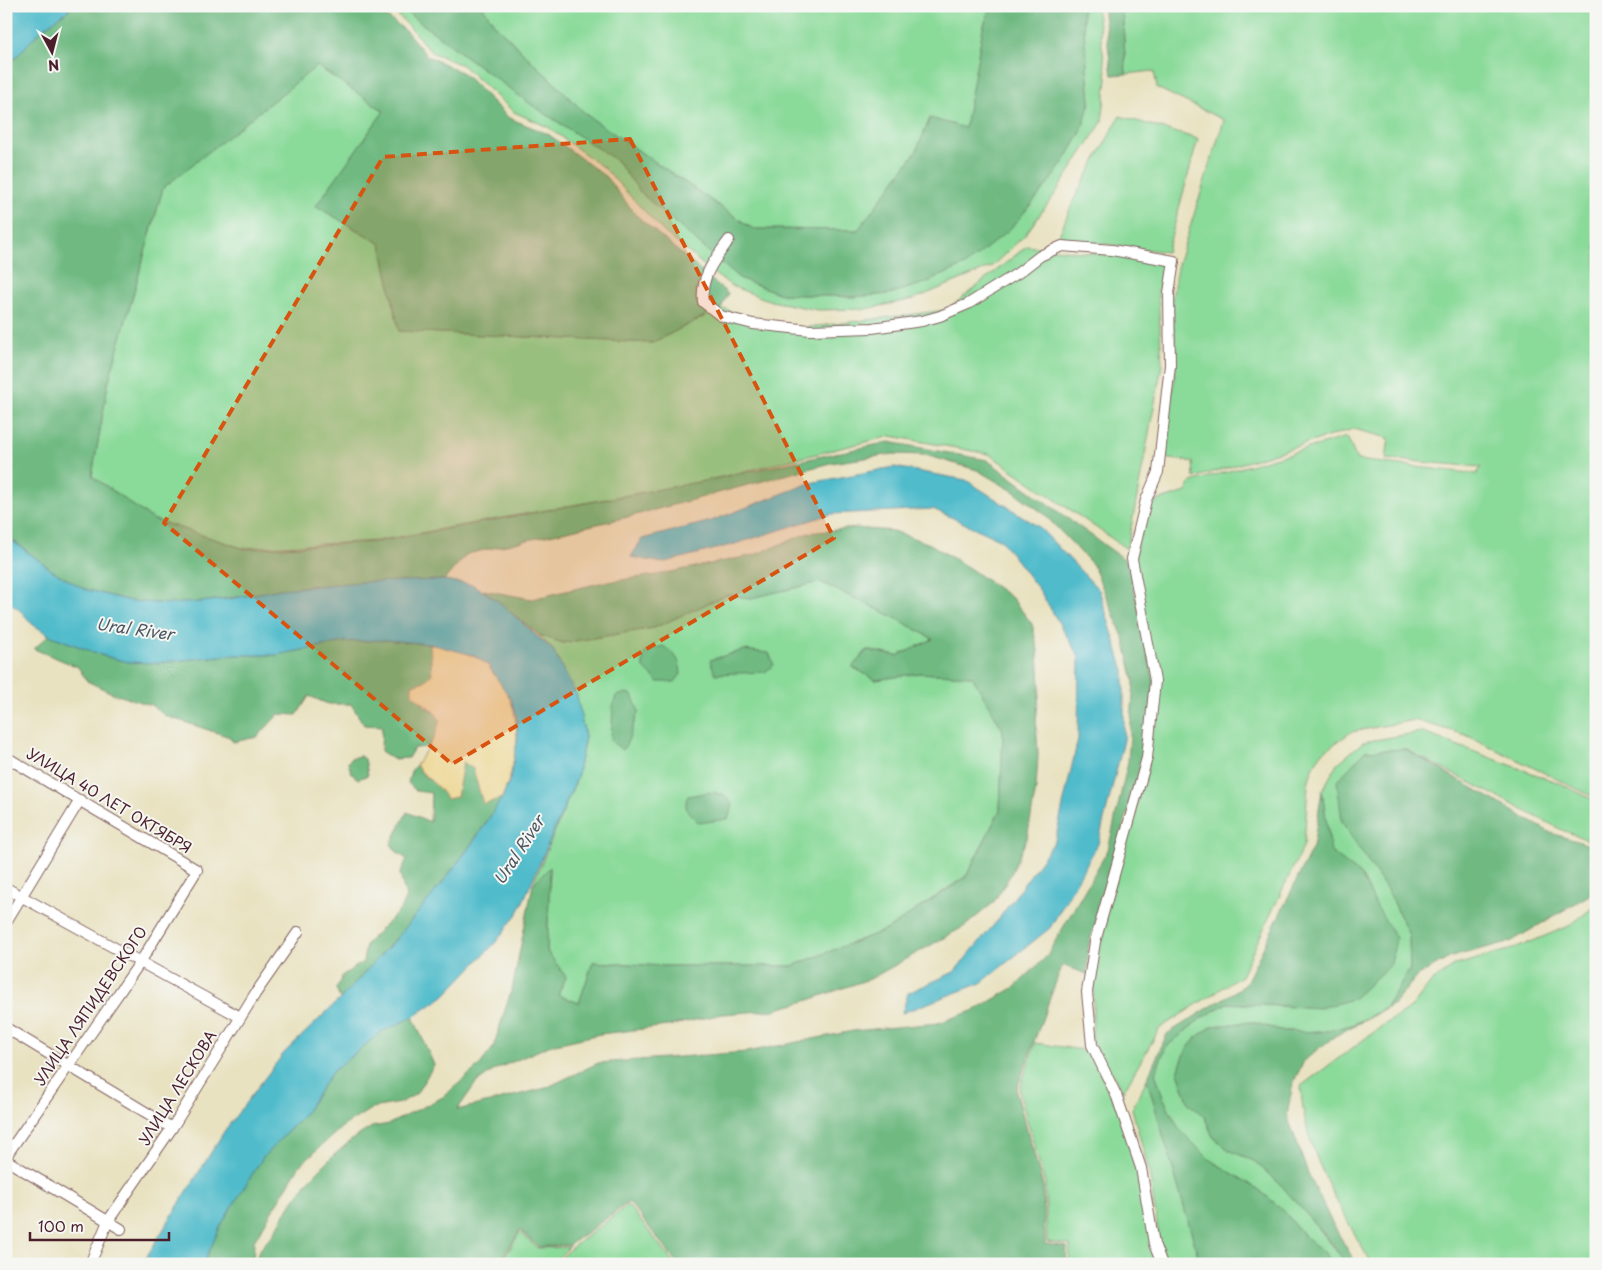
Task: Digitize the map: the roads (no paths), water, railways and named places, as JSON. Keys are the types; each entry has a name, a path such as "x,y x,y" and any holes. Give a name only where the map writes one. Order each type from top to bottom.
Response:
{"street":[{"path":"729,240 712,262 704,280 702,286 703,302 721,316 753,324 810,330 836,331 899,326 940,316 990,292 1040,256 1062,246 1112,250 1174,261 1169,293 1170,365 1158,472 1146,500 1132,559 1155,681 1147,758 1095,942 1087,992 1092,1045 1116,1097 1141,1168 1154,1244 1162,1264"},
{"name":"УЛИЦА 40 ЛЕТ ОКТЯБРЯ","path":"6,757 197,870"},
{"path":"6,922 23,897 80,800"},
{"name":"УЛИЦА ЛЯПИДЕВСКОГО","path":"6,1156 69,1067 140,961 197,870"},
{"path":"6,888 240,1017"},
{"name":"УЛИЦА ЛЕСКОВА","path":"90,1264 108,1221 172,1128 240,1017 298,932"},
{"path":"6,1028 172,1128"},
{"path":"6,1160 121,1229"}],"water":[{"path":"6,6 74,6 41,30 6,68"},
{"path":"894,467 966,480 1039,527 1099,590 1124,671 1124,740 1098,844 1050,928 981,983 902,1013 908,993 954,972 998,920 1055,841 1078,739 1079,657 1040,591 1001,540 933,509 831,514 735,544 662,563 631,557 642,539 711,521 810,483"},
{"name":"Ural River","path":"6,536 53,571 84,589 130,601 169,604 201,602 235,598 280,589 361,582 444,580 473,585 498,601 553,650 577,696 585,737 577,778 519,911 496,942 444,996 413,1017 381,1032 332,1072 302,1117 263,1157 222,1223 203,1264 142,1264 225,1130 284,1053 340,999 396,939 444,881 479,834 502,798 510,779 518,737 516,714 511,699 487,664 473,655 430,644 385,640 343,642 276,655 229,655 156,663 128,662 104,656 49,635 32,624 22,612 6,600"}]}
